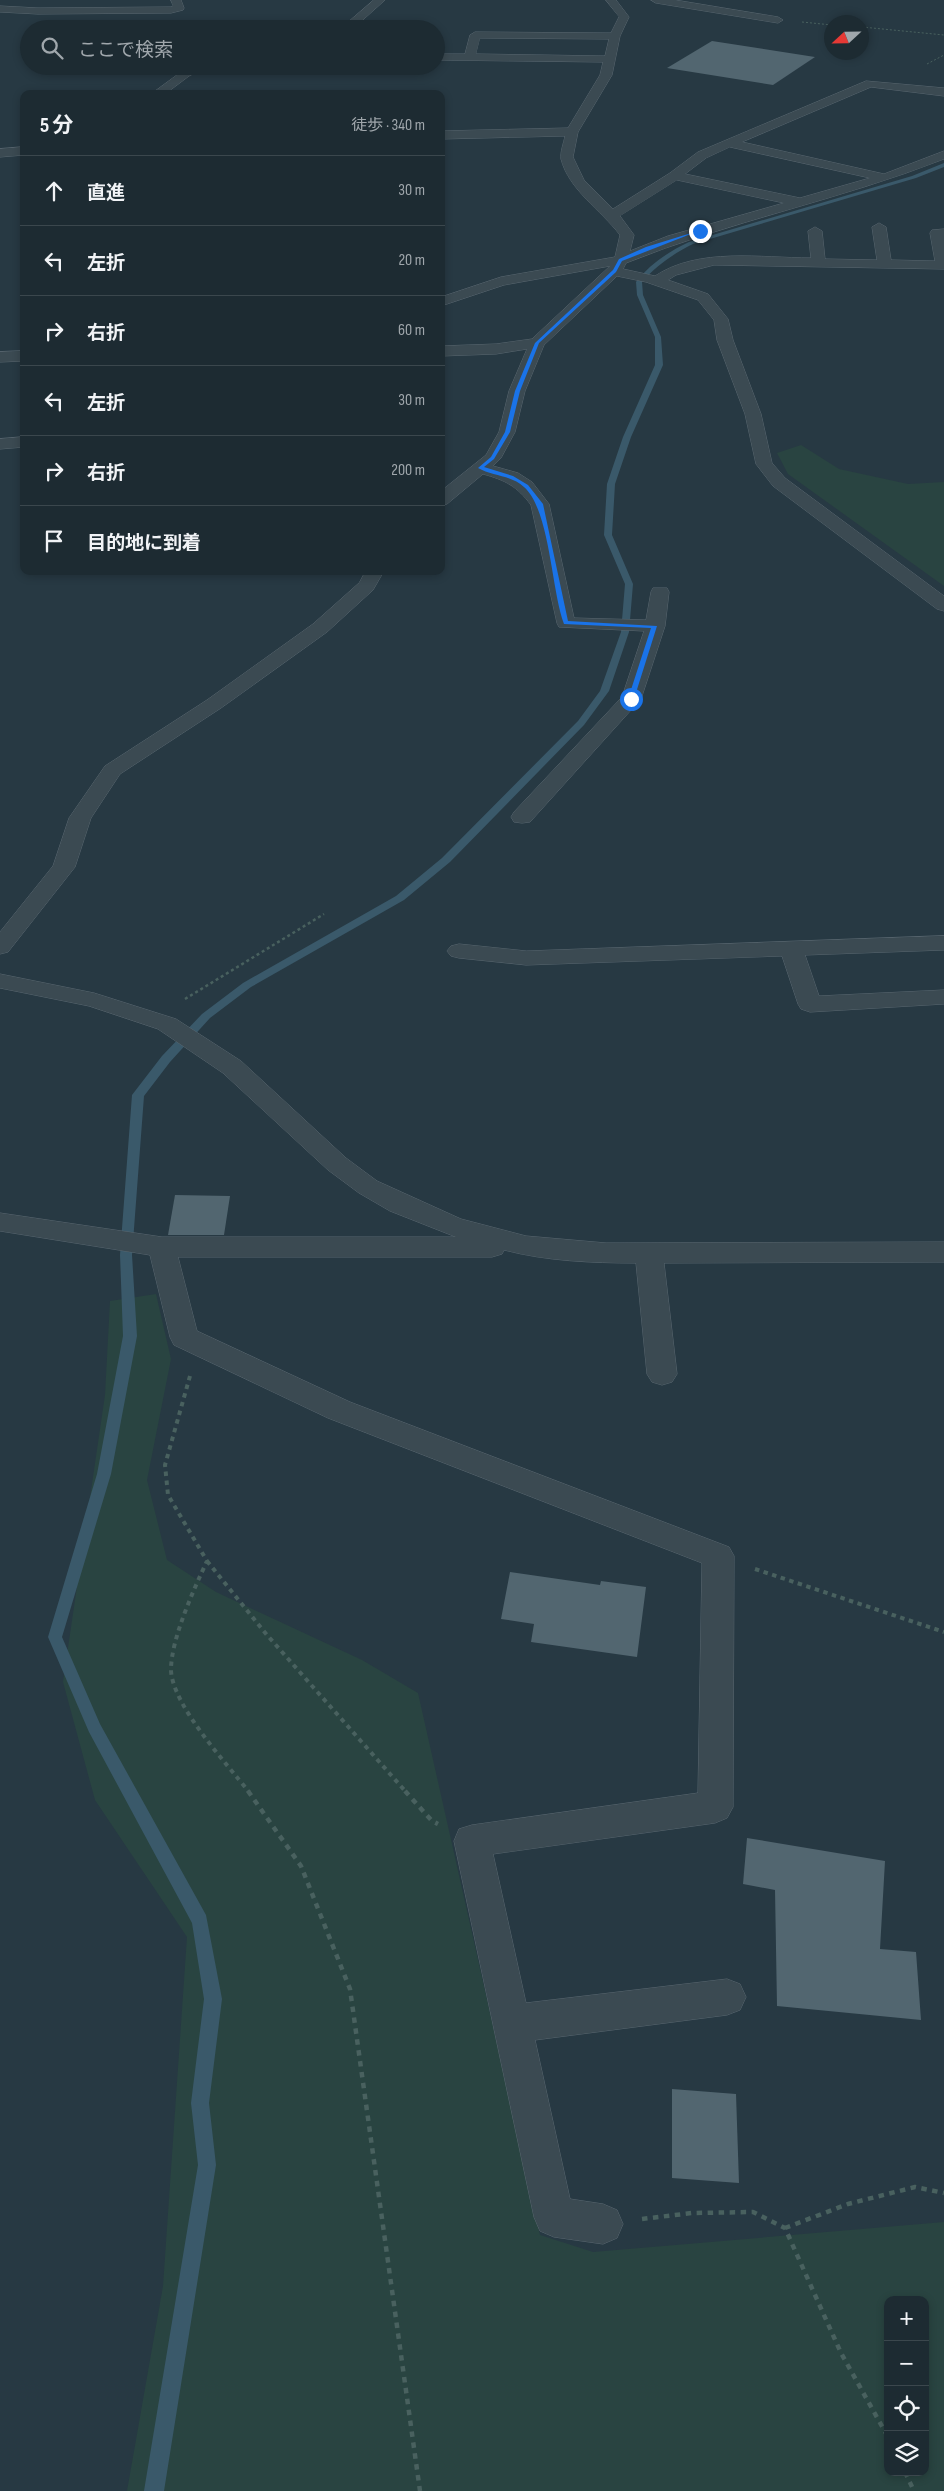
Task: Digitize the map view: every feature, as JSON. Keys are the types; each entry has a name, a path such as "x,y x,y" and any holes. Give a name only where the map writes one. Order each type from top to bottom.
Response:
{"street":[{"path":"0,9 38,11 171,10 179,8 176,0"},
{"path":"357,20 380,0"},
{"path":"445,497 493,458 507,432 518,391 537,343 617,266 626,236 612,215 578,182 567,157 572,132 606,75 608,59 615,36 624,17 611,0"},
{"path":"656,0 778,20"},
{"path":"470,58 475,35 615,36"},
{"path":"445,57 608,59"},
{"path":"163,90 184,75"},
{"path":"612,215 676,176 702,155 870,83 944,92"},
{"path":"445,135 572,132"},
{"path":"727,143 886,177"},
{"path":"0,153 20,151"},
{"path":"445,301 501,281 617,266 674,239 886,177 944,155"},
{"path":"676,176 800,201"},
{"path":"879,227 885,263"},
{"path":"815,231 818,262"},
{"path":"653,280 671,272 714,260 944,265 937,233 944,233"},
{"path":"617,266 631,275 653,280 703,297 721,319 725,340 754,414 764,464 778,482 916,582 944,605"},
{"path":"445,351 496,349 537,343"},
{"path":"0,357 20,356"},
{"path":"0,444 20,442"},
{"path":"480,468 512,477 526,486 540,504 566,622 648,626"},
{"path":"0,947 64,868 80,818 112,770 214,704 320,628 366,586 373,575"},
{"path":"522,817 631,699 648,626 660,592"},
{"path":"459,951 526,958 944,944"},
{"path":"791,949 810,1004 944,997"},
{"path":"0,981 94,1000 160,1022 202,1046 232,1067 330,1158 368,1187 400,1204 453,1227 526,1246"},
{"path":"0,1222 151,1244 407,1249 526,1246 606,1253 944,1252"},
{"path":"151,1244 184,1337 339,1410 718,1556 714,1807 472,1842 554,2217 603,2224"},
{"path":"649,1253 662,1374"},
{"path":"511,2024 727,1997"}],"path":[{"path":"869,28 944,35"},
{"path":"160,1022 277,941 324,914"},
{"path":"184,1337 192,1369 165,1465 168,1495 207,1561 266,1634 432,1821 472,1842"},
{"path":"718,1556 944,1632"},
{"path":"207,1561 192,1591 178,1633 171,1671 183,1708 265,1813 301,1866 350,1989 420,2491"},
{"path":"784,2228 848,2204 915,2187 944,2193"},
{"path":"603,2224 692,2214 753,2212 784,2228 841,2353 885,2431"},
{"path":"907,2476 914,2491"}],"green space":[{"path":"801,445 839,469 908,484 944,482 944,586 788,474 777,453"},
{"path":"156,1294 171,1359 147,1480 167,1560 216,1592 362,1660 418,1693 540,2235 593,2252 944,2222 944,2491 127,2491 163,2286 187,1937 95,1800 63,1682 105,1395 110,1301"}],"building":[{"path":"712,41 815,57 773,85 667,68"},
{"path":"175,1195 230,1196 224,1235 168,1235"},
{"path":"510,1572 600,1585 601,1581 646,1587 637,1657 531,1642 534,1624 501,1619"},
{"path":"747,1838 885,1861 880,1949 916,1952 921,2020 777,2006 775,1890 743,1884"},
{"path":"672,2089 736,2094 739,2183 672,2178"}],"waterway":[{"path":"154,2491 207,2165 200,2103 213,1999 200,1921 94,1727 55,1637 104,1474 130,1336 126,1255 138,1095 166,1059 206,1016 247,985 400,898 446,860 581,723 604,691 625,632 629,584 608,535 611,484 627,437 659,365 658,337 640,295 639,282 645,275 663,259 691,243 914,177 944,165"}],"route":[{"path":"631,699 654,626 566,622 540,504 526,486 512,477 480,468 493,458 507,432 518,391 537,343 614,271 621,260 648,248 700,231"}]}
